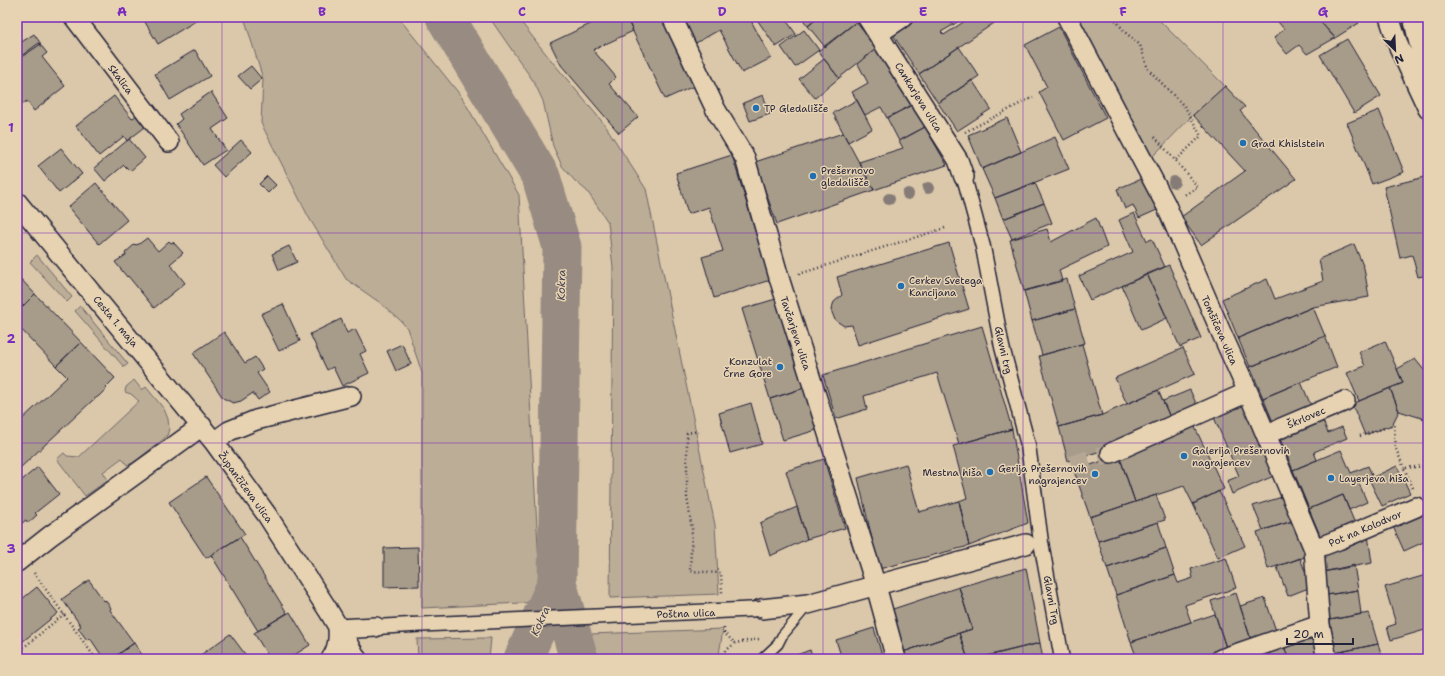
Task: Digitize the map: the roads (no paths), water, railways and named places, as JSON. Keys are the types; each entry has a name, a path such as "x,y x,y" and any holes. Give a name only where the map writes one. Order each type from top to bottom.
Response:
{"street":[{"name":"Skalica","path":"74,17 169,142"},
{"name":"Tavčarjeva ulica","path":"672,17 716,110 745,158 780,280 876,586 896,659"},
{"name":"Cankarjeva ulica","path":"868,17 946,141 961,169"},
{"path":"879,33 903,17"},
{"name":"Tomšičeva ulica","path":"1067,17 1166,205 1248,392 1314,549 1320,625 1327,659"},
{"path":"1389,17 1398,47 1428,109"},
{"path":"1413,17 1424,54 1428,83"},
{"path":"1398,47 1424,54"},
{"name":"Glavni trg","path":"961,169 983,247 1002,347 1028,445 1034,543"},
{"name":"Cesta 1. maja","path":"17,202 214,442"},
{"path":"1111,453 1248,392"},
{"name":"Župančičeva ulica","path":"351,396 256,420 230,431 214,442 267,515 328,610 357,659"},
{"name":"Škrlovec","path":"1266,434 1346,401"},
{"path":"25,567 50,536 202,426"},
{"name":"Pot na Kolodvor","path":"1314,549 1416,507"},
{"name":"Poštna ulica","path":"338,628 761,609 808,604 1034,543"},
{"name":"Glavni Trg","path":"1034,543 1062,659"},
{"path":"1221,659 1320,625"},
{"path":"331,659 335,653 339,641 338,628"}],"lane":[{"path":"762,659 778,644 782,636 808,604"}],"waterway":[{"name":"Kokra","path":"445,17 541,177 562,247 557,583 579,659"},
{"name":"Kokra","path":"523,659 557,583"}],"tunnel":[{"path":"1071,465 1111,453"}],"place":[{"name":"TP Gledališče","path":"756,108"},
{"name":"Grad Khislstein","path":"1243,143"},
{"name":"Prešernovo gledališče","path":"813,176"},
{"name":"Cerkev Svetega Kancijana","path":"901,286"},
{"name":"Konzulat Črne Gore","path":"780,367"},
{"name":"Galerija Prešernovih nagrajencev","path":"1184,456"},
{"name":"Mestna hiša","path":"990,472"},
{"name":"Gerija Prešernovih nagrajencev","path":"1095,474"},
{"name":"Layerjeva hiša","path":"1331,478"}]}
